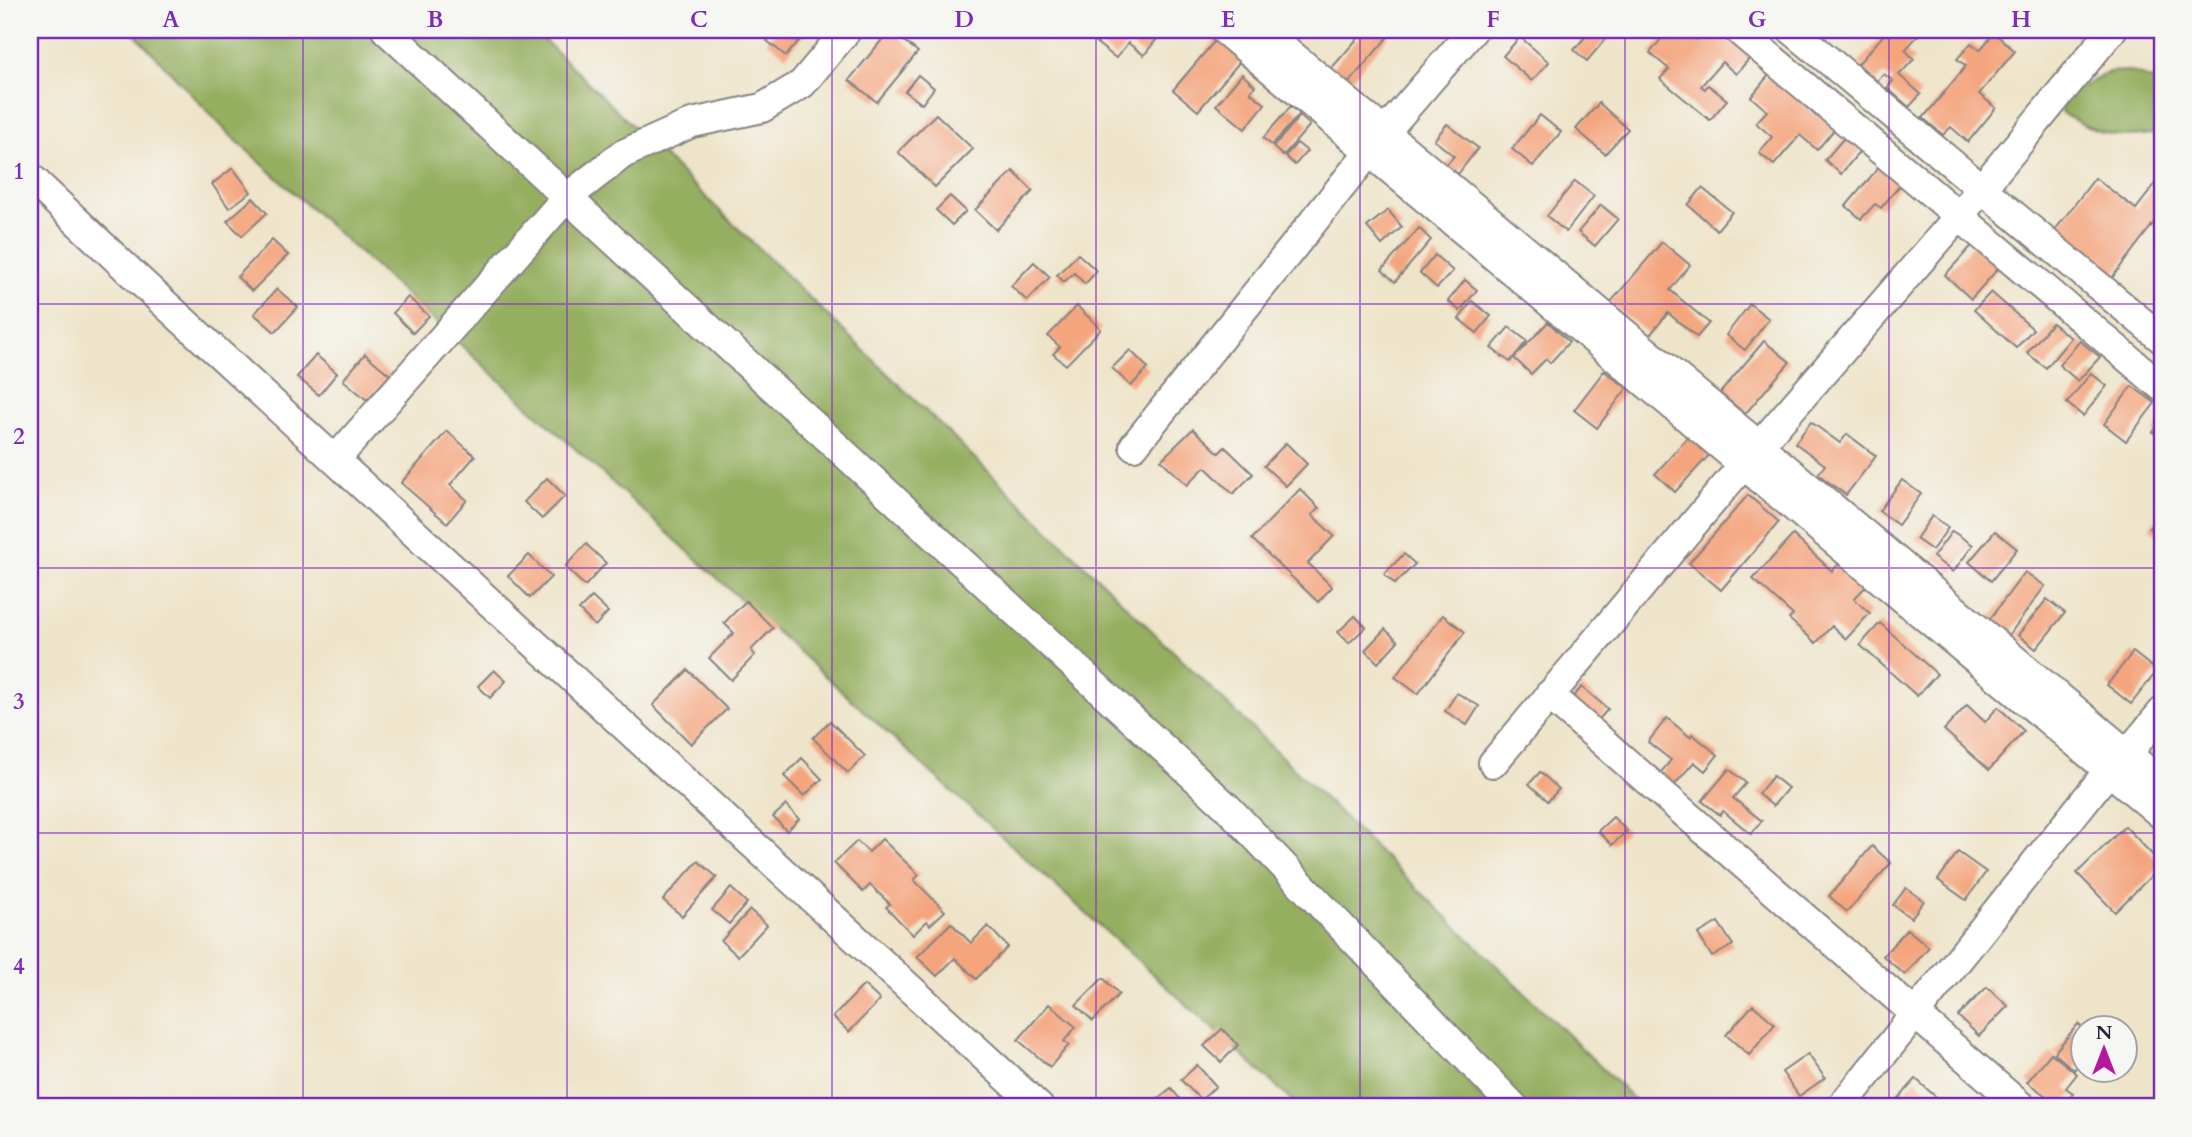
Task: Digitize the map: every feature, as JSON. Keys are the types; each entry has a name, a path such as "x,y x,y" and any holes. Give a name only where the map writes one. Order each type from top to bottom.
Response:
{"street":[{"path":"386,30 1228,808 1514,1107"},
{"path":"335,460 567,198 623,154 692,123 762,108 802,84 848,30"},
{"path":"1224,30 1378,142 2118,762 2162,815"},
{"path":"1262,30 1378,142"},
{"path":"1134,446 1378,142 1474,30"},
{"path":"1738,30 2162,387"},
{"path":"1792,30 2162,339"},
{"path":"1493,763 1752,455 1959,216 2112,30"},
{"path":"30,177 1039,1107"},
{"path":"1549,695 2022,1107"},
{"path":"1841,1107 1913,1014 2118,762 2162,712"},
{"path":"2118,762 2162,783"}],"green space":[{"path":"131,30 534,30 1642,1107 1299,1107 229,134"},
{"path":"2130,71 2157,82 2162,87 2162,132 2130,136 2111,134 2091,128 2061,112 2067,95 2109,72"}],"building":[{"path":"777,30 808,30 786,56 767,41"},
{"path":"890,30 918,52 877,102 849,80"},
{"path":"1080,30 1164,30 1144,55 1128,43 1116,58"},
{"path":"1166,30 1182,30 1176,37"},
{"path":"1365,30 1379,30 1388,37 1346,86 1329,71"},
{"path":"1591,30 1613,30 1587,61 1574,50"},
{"path":"1668,30 1691,30 1697,35 1695,40 1704,30 1728,30 1722,37 1732,44 1738,37 1755,52 1736,74 1722,62 1701,86 1705,89 1708,85 1727,100 1710,120 1660,79 1669,69 1650,53"},
{"path":"1888,30 1923,30 1905,50 1914,59 1899,75 1921,94 1909,107 1887,88 1893,81 1884,74 1877,81 1858,64"},
{"path":"1994,33 2015,51 1979,94 1996,108 1968,142 1951,127 1943,135 1923,118 1966,66 1957,59 1971,43 1980,50"},
{"path":"1218,37 1243,58 1198,111 1173,90"},
{"path":"1520,37 1549,62 1532,81 1503,56"},
{"path":"1772,71 1811,96 1804,105 1816,116 1821,110 1838,125 1817,150 1800,135 1774,165 1759,153 1772,137 1756,123 1767,111 1751,97"},
{"path":"1242,74 1255,86 1250,92 1265,104 1245,129 1216,105"},
{"path":"918,75 934,88 922,104 905,91"},
{"path":"1599,103 1628,129 1605,154 1576,129"},
{"path":"1291,106 1300,114 1272,145 1263,138"},
{"path":"936,114 973,149 935,187 898,152"},
{"path":"1540,115 1561,132 1533,166 1512,149"},
{"path":"1300,116 1310,125 1283,156 1273,147"},
{"path":"1447,124 1478,148 1458,174 1446,165 1454,156 1434,140"},
{"path":"1849,132 1865,145 1841,174 1825,160"},
{"path":"1297,143 1307,151 1295,165 1285,156"},
{"path":"1885,160 1906,178 1881,208 1875,204 1861,219 1846,206"},
{"path":"233,168 251,192 229,208 212,184"},
{"path":"1013,171 1033,191 996,230 975,210"},
{"path":"2095,178 2136,209 2156,183 2162,188 2162,212 2111,279 2052,234"},
{"path":"1575,181 1594,196 1566,232 1547,216"},
{"path":"1702,188 1732,212 1717,230 1688,205"},
{"path":"950,196 966,211 952,225 936,210"},
{"path":"253,198 267,213 242,236 227,221"},
{"path":"1601,205 1618,219 1595,246 1578,232"},
{"path":"1388,210 1402,227 1382,245 1367,227"},
{"path":"1419,228 1431,240 1395,282 1382,270"},
{"path":"1978,239 2004,262 1971,299 1945,275"},
{"path":"272,240 288,255 252,291 237,277"},
{"path":"1662,242 1690,265 1670,290 1709,323 1697,337 1668,313 1650,335 1610,303"},
{"path":"1078,254 1097,271 1085,284 1074,273 1064,282 1057,275"},
{"path":"1435,255 1453,271 1437,288 1420,273"},
{"path":"1034,262 1050,277 1027,301 1011,286"},
{"path":"1465,280 1477,290 1460,311 1448,301"},
{"path":"277,289 298,307 275,332 254,314"},
{"path":"1991,292 2033,329 2016,348 1974,310"},
{"path":"408,297 429,316 413,333 393,313"},
{"path":"1472,301 1491,316 1477,333 1459,319"},
{"path":"1750,304 1769,319 1745,350 1726,335"},
{"path":"1077,306 1101,329 1066,365 1053,354 1060,347 1048,336"},
{"path":"1548,322 1569,342 1550,363 1546,359 1531,374 1514,358"},
{"path":"2052,323 2071,338 2046,368 2027,353"},
{"path":"1509,327 1527,341 1510,362 1491,348"},
{"path":"1764,341 1790,362 1745,414 1720,393"},
{"path":"2080,341 2100,357 2078,381 2059,365"},
{"path":"1130,350 1148,368 1131,386 1112,368"},
{"path":"365,354 390,375 367,400 343,380"},
{"path":"316,355 337,373 319,395 297,377"},
{"path":"1604,371 1627,388 1597,428 1574,410"},
{"path":"2091,373 2107,386 2083,416 2067,403"},
{"path":"2132,386 2155,403 2126,441 2104,424"},
{"path":"2162,421 2162,439 2153,432"},
{"path":"1811,422 1840,443 1847,434 1876,456 1846,495 1818,474 1825,465 1795,443"},
{"path":"1193,429 1219,453 1225,447 1253,474 1233,494 1205,467 1187,485 1161,460"},
{"path":"447,431 475,456 450,485 467,500 447,523 401,483"},
{"path":"1692,433 1712,452 1675,492 1655,474"},
{"path":"1286,443 1307,464 1286,486 1264,466"},
{"path":"547,478 565,496 542,519 524,502"},
{"path":"1902,480 1921,494 1898,525 1879,511"},
{"path":"1300,489 1319,508 1312,515 1334,536 1308,563 1332,587 1318,602 1252,539"},
{"path":"1748,495 1779,522 1721,590 1689,563"},
{"path":"2162,512 2162,538 2149,528"},
{"path":"1932,516 1948,528 1932,550 1916,539"},
{"path":"1952,531 1973,545 1953,572 1933,557"},
{"path":"1995,531 2017,549 1991,581 1969,562"},
{"path":"1793,535 1832,571 1843,559 1869,583 1854,599 1870,613 1846,639 1832,626 1816,643 1789,619 1793,615 1753,579"},
{"path":"586,544 606,563 585,586 565,567"},
{"path":"1404,554 1415,564 1395,584 1384,574"},
{"path":"529,555 551,577 530,598 508,576"},
{"path":"2025,572 2045,586 2009,635 1989,620"},
{"path":"592,597 608,612 595,626 579,610"},
{"path":"2047,599 2065,613 2036,649 2018,635"},
{"path":"746,601 773,628 751,650 755,655 731,680 709,658 734,633 724,623"},
{"path":"1443,615 1465,632 1418,694 1395,677"},
{"path":"1355,616 1366,627 1349,643 1338,632"},
{"path":"1880,623 1937,674 1917,696 1860,645"},
{"path":"1385,629 1398,641 1378,663 1365,650"},
{"path":"2133,652 2157,671 2131,704 2107,685"},
{"path":"494,670 506,681 490,698 478,686"},
{"path":"688,670 727,709 691,744 653,705"},
{"path":"1582,687 1608,709 1595,724 1569,701"},
{"path":"1457,693 1479,706 1467,725 1445,711"},
{"path":"1967,705 1985,722 1998,707 2024,731 1989,770 1944,730"},
{"path":"1667,718 1718,755 1705,771 1694,762 1672,788 1657,777 1671,760 1648,742"},
{"path":"830,721 865,756 848,773 813,738"},
{"path":"802,758 822,779 804,796 784,776"},
{"path":"1729,769 1746,783 1733,798 1762,821 1751,834 1723,811 1720,815 1702,801"},
{"path":"1540,772 1559,789 1548,801 1529,784"},
{"path":"1773,776 1788,788 1773,806 1758,794"},
{"path":"786,805 799,819 787,831 773,817"},
{"path":"1613,817 1627,831 1612,845 1598,831"},
{"path":"2125,826 2162,865 2115,912 2077,873"},
{"path":"882,839 919,875 914,880 945,911 930,925 927,921 913,935 886,907 890,904 870,885 863,892 834,863 857,841 869,852"},
{"path":"1872,846 1891,863 1847,912 1829,896"},
{"path":"1958,852 1986,872 1966,900 1938,880"},
{"path":"698,861 717,877 682,916 663,900"},
{"path":"731,888 747,903 729,924 712,910"},
{"path":"1906,888 1924,901 1911,918 1893,905"},
{"path":"750,910 767,925 738,956 721,941"},
{"path":"1718,922 1733,945 1712,957 1698,934"},
{"path":"951,923 971,943 988,926 1008,947 976,979 955,958 937,976 917,957"},
{"path":"1907,929 1929,947 1905,975 1883,956"},
{"path":"1103,978 1119,994 1093,1021 1076,1005"},
{"path":"864,985 880,1000 849,1032 833,1017"},
{"path":"1987,987 2008,1006 1979,1036 1958,1016"},
{"path":"1049,1004 1076,1027 1064,1041 1069,1045 1050,1067 1018,1040"},
{"path":"1753,1005 1775,1024 1749,1055 1726,1035"},
{"path":"1222,1029 1238,1045 1221,1062 1204,1046"},
{"path":"2070,1034 2070,1067 2054,1053"},
{"path":"2051,1053 2070,1068 2070,1083 2066,1088 2073,1093 2061,1107 2027,1082"},
{"path":"1808,1054 1825,1078 1799,1096 1782,1072"},
{"path":"1197,1065 1216,1086 1201,1100 1181,1080"},
{"path":"1916,1079 1947,1107 1891,1107"},
{"path":"1171,1088 1184,1104 1180,1107 1147,1107"},
{"path":"2160,1095 2162,1107 2151,1107"}]}
